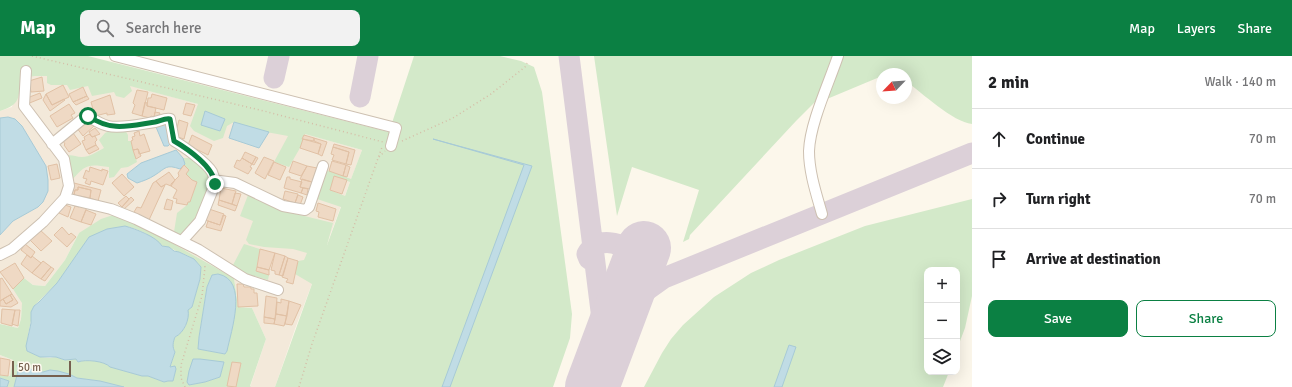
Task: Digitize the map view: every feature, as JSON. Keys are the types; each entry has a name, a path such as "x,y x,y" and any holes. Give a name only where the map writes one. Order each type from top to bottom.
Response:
{"street":[{"path":"115,56 396,128 391,146"},
{"path":"822,214 813,184 809,149 812,127 838,56"},
{"path":"0,255 12,250 43,222 65,198 69,186 64,159 24,106 26,71"},
{"path":"52,144 85,116 88,116 98,123 109,127 159,122 168,118 170,119 174,141 211,170 215,178 215,184 200,221 182,241"},
{"path":"215,184 220,181 235,183 283,206 305,210 309,207 323,166"},
{"path":"65,198 111,209 182,241 245,279 278,290"}],"path":[{"path":"32,56 264,111 384,142 312,344 299,387"},
{"path":"378,158 391,146 453,118 491,94 525,67 527,63"},
{"path":"185,387 181,378 181,365 202,296 205,267 203,262"}],"shaded area":[{"path":"24,57 243,116 362,150 295,329 275,387 250,387 266,339 252,308 238,307 234,278 147,229 79,233 65,260 45,286 33,285 24,278 21,319 18,328 0,324 0,235 13,221 38,207 46,166 22,126 15,119 8,117 0,118 0,111 12,107","holes":["141,163 185,164 180,169 173,166 164,167 155,175 128,178 127,174"]},
{"path":"0,355 13,360 10,377 0,375"}],"green space":[{"path":"0,56 88,56 389,132 414,56 500,56 521,61 534,67 542,92 572,314 570,338 553,387 275,387 312,284 295,274 298,261 304,260 307,253 293,249 264,247 249,244 246,240 253,221 240,216 248,195 284,211 333,223 327,245 341,207 317,199 325,171 351,179 362,150 305,134 300,148 289,167 274,162 288,136 250,129 234,122 227,126 223,138 214,141 194,131 190,126 198,104 130,86 132,91 124,98 116,96 114,92 92,96 88,86 70,90 67,85 51,85 47,83 47,76 21,78 19,96 17,100 12,106 0,111","holes":["335,176 350,182 345,196 330,190"]},
{"path":"594,56 834,56 815,102 690,235 689,239 683,242 699,190 632,167 617,216"},
{"path":"843,56 972,56 972,124 964,122 947,113 912,86 912,68 876,68 876,79 827,99"},
{"path":"114,129 125,130 128,135 128,141 131,141 137,162 128,167 121,168 114,177 109,178 109,167 88,166 72,180 65,156 70,155 85,157 99,151 104,148 99,140 105,133"},
{"path":"183,158 191,158 204,168 209,175 209,184 206,198 192,223 180,235 174,232 177,213 187,205 188,202 190,202 197,183 186,174 189,170 184,165"},
{"path":"972,199 972,296 965,328 960,341 960,267 924,267 924,375 948,375 943,387 644,387 671,339 683,325 714,297 751,273 779,260 865,226"},
{"path":"113,215 147,229 234,278 238,307 252,308 266,339 250,386 251,387 124,387 100,381 77,378 69,374 50,370 43,372 32,370 17,365 18,371 14,387 7,387 9,381 0,378 0,375 10,376 13,360 0,355 0,324 18,328 21,319 22,303 13,289 24,278 33,285 45,286 65,260 79,233 101,219","holes":["125,226 144,232 162,246 169,247 190,257 201,267 200,279 192,307 188,310 185,327 173,343 175,352 170,368 176,369 173,381 164,382 148,376 142,376 111,367 105,363 95,361 78,362 76,359 65,360 56,357 40,357 27,351 28,335 34,306 57,283 82,248 107,229","218,274 227,351 225,354 198,349 207,287 212,275","224,362 220,377 189,385"]},
{"path":"244,244 260,249 256,271 269,275 268,280 233,270 232,267"}],"water":[{"path":"205,111 225,119 220,131 201,125"},
{"path":"8,117 15,119 22,126 46,166 48,191 43,202 38,207 13,221 0,235 0,118"},
{"path":"234,122 269,132 259,148 229,138"},
{"path":"166,124 172,142 168,146 164,146 156,127"},
{"path":"433,139 532,166 450,387 442,387 524,165"},
{"path":"176,150 183,158 185,164 180,169 169,167 150,178 137,183 128,178 127,174 141,163"},
{"path":"125,226 140,231 156,240 162,246 169,247 174,251 194,259 201,267 200,279 192,307 188,310 187,321 184,329 175,337 174,341 173,346 175,352 170,367 175,366 176,369 173,381 164,382 148,376 142,376 110,367 100,362 78,362 76,359 65,360 56,357 40,357 27,351 26,346 31,323 31,312 34,306 57,283 89,237 107,229"},
{"path":"218,274 227,278 233,286 236,296 234,319 225,354 198,349 207,287 212,275"},
{"path":"789,345 796,347 782,387 774,387"},
{"path":"193,359 224,362 220,377 189,385 187,382"},
{"path":"17,365 28,366 32,370 43,372 50,370 58,371 77,378 100,381 124,387 14,387 18,371"},
{"path":"0,378 9,381 7,387 0,387"}],"building":[{"path":"42,77 44,91 31,92 29,81"},
{"path":"63,85 69,97 52,105 46,94"},
{"path":"83,87 87,96 73,102 69,94"},
{"path":"137,90 148,92 142,116 132,113 135,105 133,103"},
{"path":"40,93 42,98 27,104 27,98"},
{"path":"46,94 52,105 64,99 65,100 50,111 43,100"},
{"path":"152,94 167,98 164,110 147,106 148,98 151,98"},
{"path":"110,95 115,114 107,115 107,113 95,116 91,102"},
{"path":"87,96 89,99 76,105 73,102"},
{"path":"145,102 147,103 147,106 156,108 154,117 151,116 150,118 142,116"},
{"path":"186,103 195,105 191,116 183,114"},
{"path":"69,104 75,113 71,115 73,118 57,127 50,116"},
{"path":"155,112 160,113 158,117 154,117"},
{"path":"86,119 94,126 83,136 76,127"},
{"path":"179,120 188,123 184,139 178,137 175,128 177,128"},
{"path":"95,128 100,134 92,137 89,132"},
{"path":"139,131 140,136 144,134 150,151 139,154 138,149 133,150 131,141 133,140 132,137 135,136 134,133"},
{"path":"73,133 81,144 69,152 63,141"},
{"path":"89,134 92,137 95,136 97,140 95,142 96,145 86,150 82,141 85,140 84,137"},
{"path":"192,135 212,145 208,155 188,145"},
{"path":"304,135 314,138 314,141 302,139"},
{"path":"314,138 327,142 322,156 318,154 321,144 314,141"},
{"path":"303,139 321,144 318,154 300,148"},
{"path":"334,144 355,150 351,165 346,164 349,152 333,147"},
{"path":"96,145 99,149 89,154 86,150"},
{"path":"333,147 349,152 346,164 332,160 334,155 331,154"},
{"path":"138,149 141,156 136,159 133,150"},
{"path":"245,152 256,157 252,164 242,158"},
{"path":"256,157 258,158 254,165 252,164"},
{"path":"264,157 274,161 265,179 255,173"},
{"path":"242,158 252,164 250,167 252,168 248,174 234,167 237,160 240,161"},
{"path":"293,161 307,166 301,176 289,172"},
{"path":"332,161 346,165 343,176 329,171"},
{"path":"274,162 286,167 280,180 268,175"},
{"path":"57,164 60,178 51,180 48,166"},
{"path":"184,165 189,170 186,174 192,180 197,182 190,202 188,202 187,205 176,203 177,199 173,198 177,190 171,186 171,184 179,176 178,173"},
{"path":"346,165 350,167 347,177 343,176"},
{"path":"307,166 317,168 312,182 300,179"},
{"path":"90,167 102,171 102,169 108,171 103,185 91,181 90,185 85,183 87,179 83,178 86,170 89,172"},
{"path":"169,172 175,180 171,186 166,184 161,187 156,181"},
{"path":"122,174 134,187 124,196 112,183"},
{"path":"334,176 347,180 342,194 330,190"},
{"path":"287,177 302,182 300,187 303,188 301,193 284,188"},
{"path":"302,179 312,182 310,189 300,187"},
{"path":"156,181 161,187 165,185 149,220 134,212 137,207 141,208 153,183"},
{"path":"74,183 101,190 98,201 90,198 91,190 78,187 78,190 75,190 74,195 71,195"},
{"path":"78,187 91,190 90,198 74,195 75,190 78,190"},
{"path":"221,188 236,191 232,204 219,200"},
{"path":"303,188 308,189 307,195 301,193"},
{"path":"285,191 298,194 295,203 283,199"},
{"path":"235,193 241,194 237,206 232,204"},
{"path":"298,195 303,197 300,205 295,203"},
{"path":"126,196 129,199 122,207 118,203"},
{"path":"131,197 134,200 123,210 121,208"},
{"path":"167,199 173,201 171,210 164,209"},
{"path":"219,200 237,206 235,211 218,205"},
{"path":"318,203 336,209 333,221 318,217 319,212 316,211"},
{"path":"62,204 71,207 68,217 59,213"},
{"path":"81,205 87,207 81,222 70,218 75,206 79,207"},
{"path":"209,209 224,214 220,225 205,220"},
{"path":"86,210 96,214 91,225 81,222"},
{"path":"223,215 226,216 221,231 206,227 208,221 220,225"},
{"path":"62,227 69,235 71,233 76,237 67,247 54,235"},
{"path":"39,229 52,241 41,251 29,239"},
{"path":"25,244 35,252 31,258 21,250"},
{"path":"260,249 275,253 269,270 257,267"},
{"path":"275,253 285,256 279,275 275,274 275,271 271,270"},
{"path":"27,255 31,258 32,256 41,263 32,273 21,264"},
{"path":"285,256 288,258 283,276 279,275"},
{"path":"288,258 298,261 293,284 286,282 288,279 282,277"},
{"path":"43,261 51,267 41,279 32,273"},
{"path":"15,263 24,278 13,289 0,272"},
{"path":"51,267 54,269 45,281 41,279"},
{"path":"257,267 269,270 269,275 256,271"},
{"path":"2,278 12,294 0,301 0,279"},
{"path":"237,284 243,284 244,287 251,287 251,289 254,289 254,293 257,293 258,306 238,307"},
{"path":"12,294 18,303 11,307 0,306 0,301 3,299 6,304 13,300 10,295"},
{"path":"10,295 13,300 6,304 3,299"},
{"path":"266,296 277,298 275,319 264,317"},
{"path":"281,299 289,301 287,316 276,314 277,302 281,303"},
{"path":"289,301 301,305 292,325 285,324"},
{"path":"2,309 15,310 12,326 1,323"},
{"path":"15,310 20,310 18,326 12,324"},
{"path":"276,314 287,316 284,326 274,324"},
{"path":"264,317 275,319 274,324 264,323"},
{"path":"0,358 10,360 8,376 0,375"},
{"path":"232,362 241,363 236,387 227,386"}],"taxiway":[{"path":"274,78 279,56"},
{"path":"360,97 368,56"},
{"path":"569,56 601,311 603,336 601,352"},
{"path":"599,369 621,318 643,293 664,278 972,153"},
{"path":"589,259 587,254 592,248 598,244 605,243 620,245 642,253"}],"runway":[{"path":"592,387 644,248"}],"route":[{"path":"88,116 98,123 109,127 159,122 168,118 170,119 172,122 174,141 180,144 211,170 215,178 215,184"}]}
